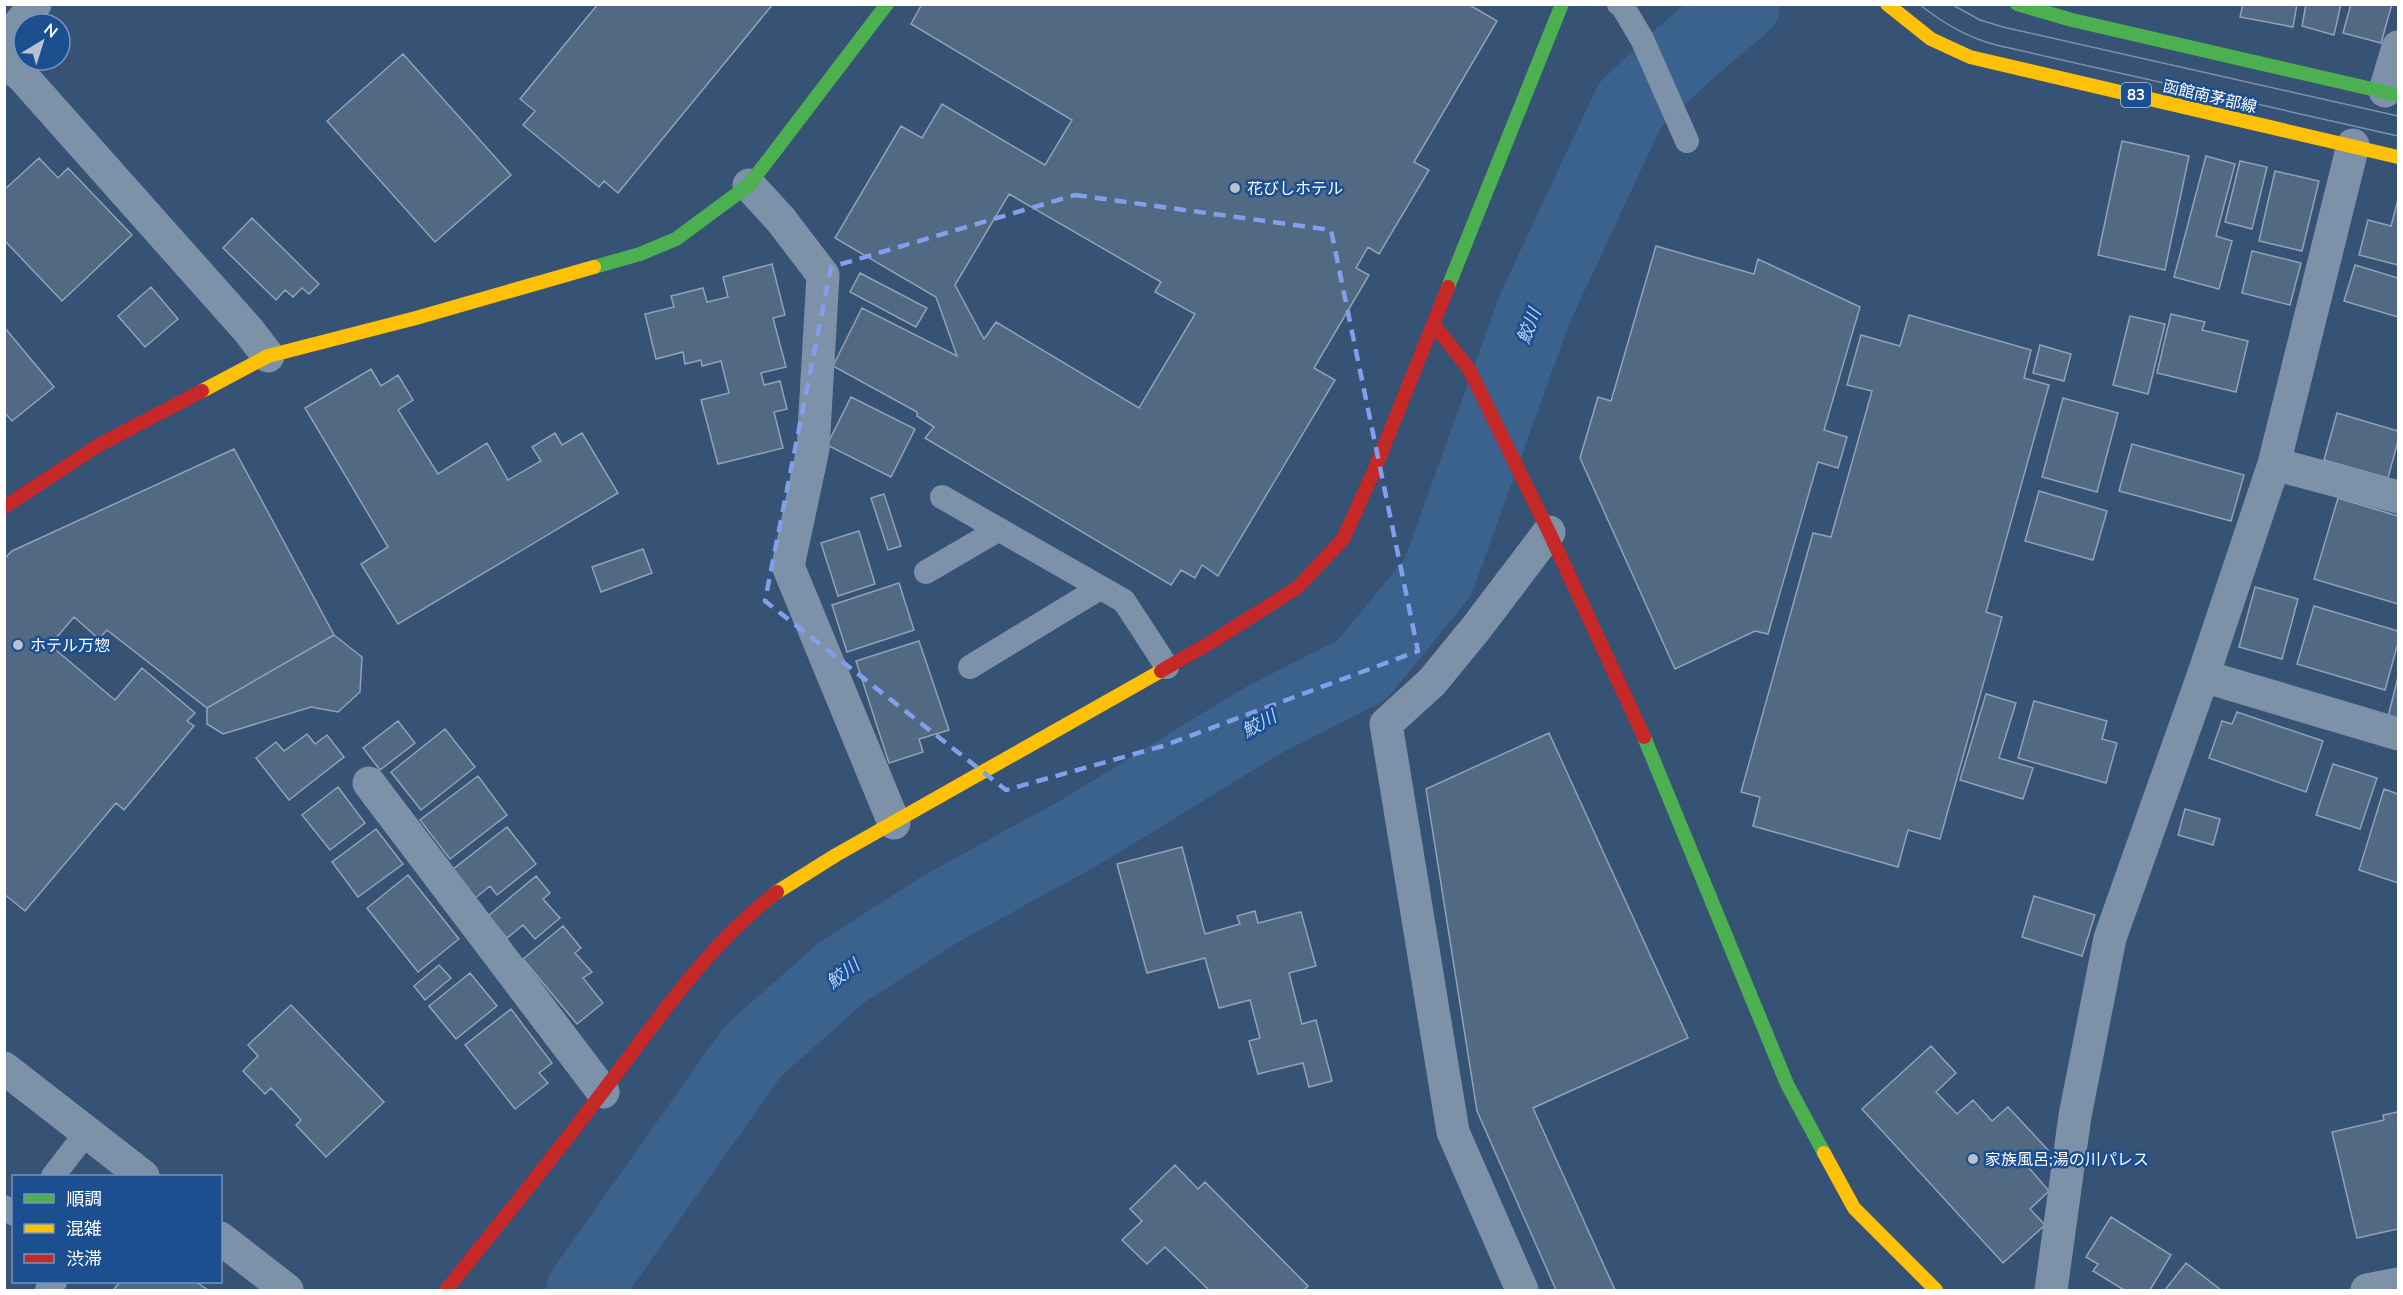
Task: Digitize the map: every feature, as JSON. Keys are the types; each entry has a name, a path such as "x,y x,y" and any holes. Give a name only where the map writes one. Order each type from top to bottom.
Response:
{"street":[{"path":"4,44 35,4"},
{"path":"4,507 99,445 268,356 416,318 640,254 676,239 700,224 749,185 887,4"},
{"path":"446,1290 603,1092 710,952 746,918 805,873 842,850 894,823 1213,641 1298,587 1343,539 1374,471 1434,325 1562,4"},
{"name":"函館南茅部線","path":"1887,4 1931,39 1971,57 2398,157"},
{"path":"2017,4 2072,20 2392,93 2398,47"},
{"path":"4,61 23,76 249,331 268,356"},
{"path":"2051,1290 2075,1116 2110,938 2203,676 2274,464 2353,145"},
{"path":"749,185 781,220 823,275 813,449 788,566 894,823"},
{"path":"1434,325 1469,369 1549,532 1654,758 1787,1084 1854,1208 1936,1290"},
{"path":"2274,464 2398,497"},
{"path":"1522,1290 1453,1132 1386,724 1432,682 1549,532"},
{"path":"2203,676 2398,734"},
{"path":"369,783 603,1092"},
{"path":"4,1068 142,1175"},
{"path":"222,1240 287,1290"},
{"path":"2367,1290 2398,1284"}],"lane":[{"path":"1619,4 1642,39 1687,141"},
{"path":"942,497 1124,602 1167,667"},
{"path":"926,572 998,530"},
{"path":"969,667 1100,588"},
{"path":"54,1175 87,1132"}],"highlighted area":[{"path":"1075,195 1331,230 1418,651 1163,746 1006,790 765,601 831,267"}],"building":[{"path":"598,4 773,4 618,193 604,181 599,187 523,125 535,111 520,99"},
{"path":"922,4 1468,4 1497,21 1414,162 1429,170 1379,254 1368,247 1356,268 1369,275 1314,368 1335,380 1218,576 1202,565 1195,578 1181,570 1171,585 925,438 934,427 917,416 917,412 833,366 862,308 957,356 936,297 835,238 901,126 922,138 942,104 1045,165 1072,120 911,24","holes":["1009,194 1161,282 1155,292 1195,314 1139,408 996,322 984,339 955,285"]},
{"path":"2243,4 2297,4 2293,27 2240,17"},
{"path":"2306,4 2341,4 2334,35 2302,26"},
{"path":"2351,4 2392,4 2381,43 2343,33"},
{"path":"403,54 511,175 435,242 327,121"},
{"path":"2122,141 2189,156 2165,270 2098,255"},
{"path":"2206,156 2235,164 2216,236 2232,241 2219,289 2174,277"},
{"path":"39,158 58,178 68,168 132,235 62,301 4,240 4,190"},
{"path":"2240,161 2267,167 2252,229 2225,222"},
{"path":"2275,171 2319,181 2302,251 2259,241"},
{"path":"2398,200 2398,265 2359,255 2368,220 2391,226"},
{"path":"252,218 319,284 309,294 302,288 293,297 285,290 276,300 223,248"},
{"path":"1656,246 1754,274 1758,259 1860,307 1824,430 1847,437 1838,468 1818,462 1768,634 1755,631 1675,669 1580,458 1598,397 1611,401"},
{"path":"2252,251 2301,263 2290,305 2242,293"},
{"path":"772,264 785,315 773,318 786,367 761,373 764,385 780,381 787,409 774,412 783,448 718,464 701,400 729,393 721,361 702,366 701,360 685,364 683,352 656,359 645,314 674,307 671,296 703,288 707,302 728,297 723,277"},
{"path":"2355,265 2398,278 2398,317 2344,301"},
{"path":"860,273 927,308 916,327 850,292"},
{"path":"151,287 178,319 145,347 118,316"},
{"path":"2171,314 2205,322 2202,330 2248,341 2236,392 2157,373"},
{"path":"1909,315 2031,350 2024,378 2049,385 1986,612 2002,617 1940,839 1908,830 1898,867 1753,826 1760,797 1741,792 1813,533 1831,537 1872,391 1847,385 1861,335 1900,346"},
{"path":"2130,316 2165,324 2148,394 2113,385"},
{"path":"4,327 54,387 12,421 4,412"},
{"path":"2040,345 2071,354 2064,381 2033,373"},
{"path":"371,369 381,386 398,375 413,400 398,410 438,474 487,443 508,480 541,461 532,447 555,433 562,445 582,433 618,493 398,624 361,564 388,547 305,408"},
{"path":"851,397 915,429 891,477 827,445"},
{"path":"2063,398 2118,413 2097,492 2042,477"},
{"path":"2337,413 2398,431 2398,441 2388,478 2324,460"},
{"path":"2132,444 2244,475 2231,521 2119,491"},
{"path":"234,449 334,635 207,708 107,630 99,639 74,617 50,645 115,700 142,668 195,713 187,721 194,726 124,810 116,803 25,911 4,894 4,559 12,551"},
{"path":"2039,491 2107,511 2093,560 2025,541"},
{"path":"884,494 901,546 888,550 871,498"},
{"path":"2338,498 2398,516 2398,604 2314,579"},
{"path":"859,531 875,584 838,596 821,543"},
{"path":"643,549 652,573 601,592 592,567"},
{"path":"899,583 914,630 847,652 832,605"},
{"path":"2255,587 2298,599 2282,659 2239,647"},
{"path":"2314,606 2398,631 2398,643 2385,690 2297,664"},
{"path":"334,635 362,657 360,692 338,712 311,707 223,734 207,724 207,708"},
{"path":"919,641 949,730 919,739 923,752 889,763 856,661"},
{"path":"2398,677 2398,719 2388,717"},
{"path":"1986,694 2016,703 1999,758 2033,768 2023,799 1960,780"},
{"path":"2034,701 2107,721 2102,739 2117,743 2106,783 2018,758"},
{"path":"2237,712 2323,741 2306,792 2209,758 2222,721 2232,724"},
{"path":"398,721 415,743 380,770 363,748"},
{"path":"445,729 475,767 421,810 391,772"},
{"path":"1549,733 1688,1038 1533,1108 1615,1290 1556,1290 1477,1111 1426,789"},
{"path":"307,734 315,744 327,735 344,757 289,800 256,758 276,742 284,751"},
{"path":"2333,764 2377,778 2360,829 2316,815"},
{"path":"478,776 507,815 450,859 420,820"},
{"path":"338,787 365,823 330,850 302,815"},
{"path":"2384,789 2398,794 2398,883 2359,870"},
{"path":"2185,809 2220,819 2213,845 2178,835"},
{"path":"507,827 536,864 497,895 490,886 474,899 452,870"},
{"path":"376,829 403,864 358,897 332,862"},
{"path":"1182,847 1205,934 1240,924 1237,916 1255,911 1258,923 1301,912 1316,966 1289,973 1302,1024 1316,1020 1332,1081 1309,1087 1303,1063 1258,1074 1249,1041 1260,1038 1250,1000 1219,1008 1205,958 1147,973 1117,864"},
{"path":"408,875 459,939 418,972 367,908"},
{"path":"536,876 550,893 543,899 560,918 535,939 523,925 507,938 488,916"},
{"path":"2034,896 2095,915 2082,956 2022,937"},
{"path":"563,926 581,948 575,953 592,972 583,978 603,1003 577,1024 523,959"},
{"path":"439,965 451,978 425,1000 414,986"},
{"path":"470,973 497,1006 456,1039 429,1006"},
{"path":"291,1005 384,1102 326,1157 296,1125 301,1120 271,1088 265,1094 243,1071 258,1056 248,1045"},
{"path":"511,1009 552,1063 539,1073 548,1083 515,1109 465,1045"},
{"name":"家族風呂;湯の川パレス","path":"1931,1046 1956,1073 1936,1092 1957,1114 1973,1100 1992,1121 2008,1107 2048,1150 2029,1168 2049,1191 2030,1209 2045,1225 2003,1263 1862,1109"},
{"path":"2398,1112 2398,1229 2357,1238 2332,1132 2384,1120 2383,1115"},
{"path":"1175,1165 1198,1189 1205,1182 1308,1286 1304,1290 1209,1290 1165,1247 1147,1264 1122,1240 1142,1221 1130,1209"},
{"path":"2111,1217 2171,1255 2150,1290 2124,1290 2093,1271 2098,1264 2086,1257"},
{"path":"2186,1263 2221,1290 2165,1290"},
{"path":"119,1283 198,1283 208,1290 113,1290"}],"waterway":[{"name":"鮫川","path":"584,1290 753,1051 841,973 939,910 1084,830 1260,722 1362,670 1438,577 1535,308 1630,105 1684,54 1743,4"}],"tram line":[{"path":"1919,4 1955,29 1996,45 2398,136"},
{"path":"1951,4 1980,20 2003,27 2398,116"}],"traffic: fast":[{"path":"594,267 640,254 676,239 749,185 887,4"},
{"path":"1448,287 1562,4"},
{"path":"2017,4 2072,20 2398,95"},
{"path":"1644,737 1787,1084 1824,1153"}],"traffic: slow":[{"path":"1887,4 1931,39 1970,57 2398,157"},
{"path":"202,391 268,356 416,318 594,267"},
{"path":"777,892 836,855 1161,671"},
{"path":"1824,1153 1854,1208 1936,1290"}],"traffic: jam":[{"path":"1161,671 1298,587 1343,539 1374,471 1448,287"},
{"path":"1434,325 1469,369 1549,532 1644,737"},
{"path":"4,507 99,445 202,391"},
{"path":"446,1290 565,1141 684,985 728,936 777,892"}],"place":[{"name":"花びしホテル","path":"1235,188"},
{"name":"ホテル万惣","path":"18,645"},
{"name":"家族風呂;湯の川パレス","path":"1973,1159"}]}
